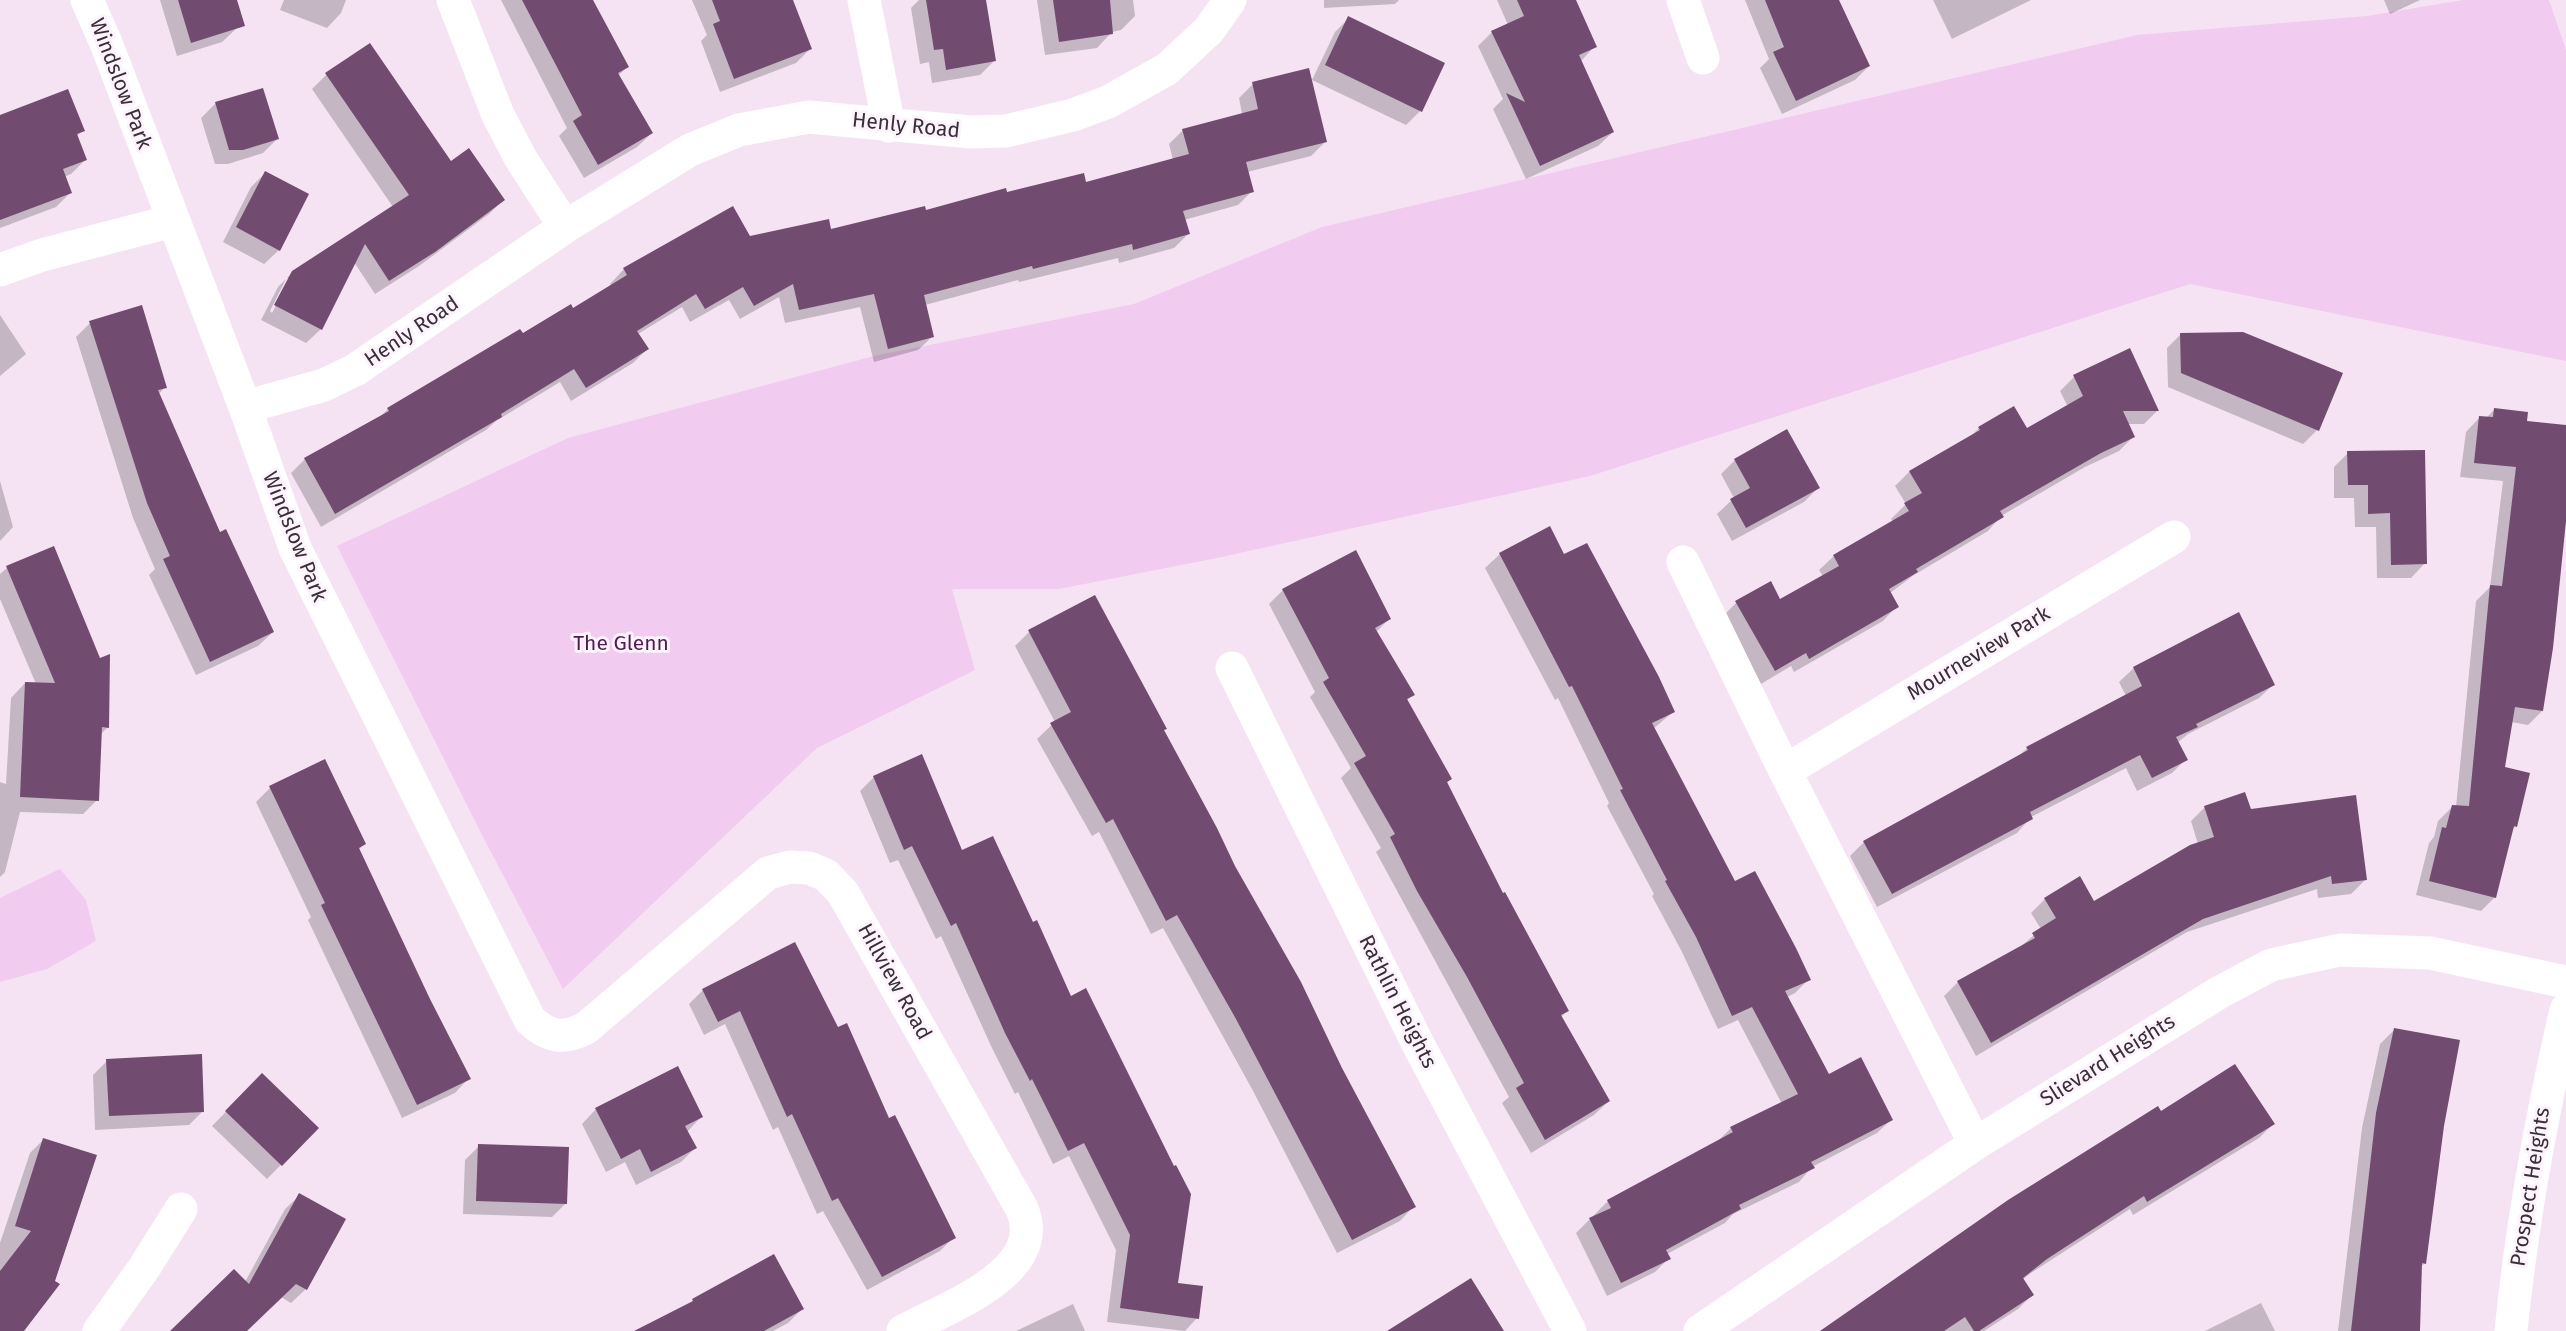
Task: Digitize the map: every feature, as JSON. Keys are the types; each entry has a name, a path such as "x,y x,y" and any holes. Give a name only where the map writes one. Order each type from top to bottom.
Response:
{"street":[{"name":"Windslow Park","path":"87,0 106,43 245,408 295,548 524,1011 539,1029 564,1037"},
{"path":"453,0 493,105 521,159 565,227"},
{"path":"864,0 889,126"},
{"name":"Henly Road","path":"245,408 324,385 356,370 565,227 690,150 739,130 809,117 861,120 889,126 971,132 1006,131 1073,115 1108,102 1167,69 1209,30 1230,0"},
{"path":"1683,0 1703,58"},
{"path":"0,270 42,255 172,221"},
{"name":"Mourneview Park","path":"1785,771 2174,537"},
{"path":"1683,562 1785,771 1975,1144"},
{"name":"Rathlin Heights","path":"1232,668 1418,1044 1570,1331"},
{"name":"Hillview Road","path":"564,1037 578,1032 601,1017 768,873 783,868 803,867 821,872 831,879 849,903 1022,1209 1027,1224 1025,1248 1007,1271 986,1286 903,1331"},
{"name":"Slievard Heights","path":"1700,1331 1975,1144 2220,992 2271,965 2340,950 2430,953 2566,982"},
{"name":"Prospect Heights","path":"2511,1331 2519,1254 2540,1120 2566,1010"},
{"path":"99,1331 144,1268 181,1209"}],"green space":[{"name":"The Glenn","path":"2463,0 2549,0 2566,50 2566,361 2190,284 1590,476 1217,558 1059,589 952,589 975,670 817,748 563,989 482,835 337,546 568,438 874,356 1134,304 1322,227 2137,35 2367,16"},
{"path":"60,869 86,900 96,941 47,969 0,982 0,898"}],"building":[{"path":"178,0 237,0 245,26 191,43"},
{"path":"522,0 593,0 629,67 618,73 653,133 598,165 573,121 582,115"},
{"path":"712,0 793,0 812,49 734,79 713,24 720,21"},
{"path":"926,0 986,0 996,61 946,70 943,49 934,50"},
{"path":"1053,0 1110,0 1113,34 1059,42"},
{"path":"1517,0 1576,0 1597,47 1579,55 1614,132 1540,166 1506,93 1525,102 1491,31 1524,16"},
{"path":"1765,0 1839,0 1870,66 1796,101 1773,52 1784,47"},
{"path":"1348,16 1445,63 1422,112 1325,65"},
{"path":"370,43 451,161 469,148 505,200 435,252 389,281 365,244 322,330 274,305 292,271 409,195 325,73"},
{"path":"1309,68 1327,142 1246,162 1254,192 1183,211 1190,234 1133,250 1132,244 1033,269 1032,266 924,295 934,337 888,349 874,294 799,310 793,284 754,306 743,287 705,309 696,294 637,331 649,349 586,388 574,369 501,414 502,417 335,514 304,458 389,411 387,408 520,329 523,333 571,304 573,308 627,275 623,268 733,206 750,236 829,219 831,229 925,206 926,210 1006,188 1007,192 1084,173 1086,182 1189,154 1182,129 1258,109 1252,82"},
{"path":"263,88 279,139 243,150 229,150 215,102"},
{"path":"68,89 85,131 77,134 87,160 63,169 72,193 0,220 0,115"},
{"path":"265,171 309,194 280,251 236,227"},
{"path":"142,305 167,388 158,390 220,532 226,529 274,632 210,662 163,559 170,556 147,503 89,321"},
{"path":"2243,332 2343,373 2319,431 2181,373 2180,333"},
{"path":"2130,348 2159,411 2123,411 2135,437 2101,453 2000,511 2004,517 1916,569 1918,572 1889,589 1899,607 1809,659 1806,653 1775,671 1735,601 1771,581 1780,599 1839,566 1833,555 1909,511 1904,503 1922,493 1909,471 1980,430 1978,427 2014,406 2027,428 2083,396 2073,375"},
{"path":"2494,408 2528,412 2527,421 2566,425 2566,521 2553,648 2543,711 2515,707 2505,767 2530,773 2496,898 2429,881 2442,827 2446,828 2452,805 2469,806 2490,585 2502,586 2516,467 2474,463 2479,416 2493,417"},
{"path":"1787,429 1820,488 1746,528 1730,499 1750,488 1734,459"},
{"path":"2425,450 2427,564 2391,565 2390,513 2368,514 2368,485 2348,485 2347,451"},
{"path":"1550,526 1564,554 1587,543 1659,677 1675,712 1652,723 1735,881 1755,871 1796,948 1811,980 1785,991 1829,1074 1861,1057 1893,1120 1811,1162 1815,1168 1739,1205 1741,1209 1666,1250 1671,1259 1621,1283 1589,1218 1611,1208 1607,1200 1733,1132 1730,1127 1798,1094 1752,1007 1732,1016 1696,937 1665,881 1667,880 1620,790 1623,789 1572,686 1569,687 1499,553"},
{"path":"54,546 100,658 110,654 109,728 102,727 99,801 20,797 25,682 55,683 6,566"},
{"path":"1356,550 1391,619 1375,628 1415,695 1407,699 1452,779 1447,782 1503,893 1505,892 1569,1011 1561,1015 1610,1101 1545,1140 1516,1088 1524,1083 1467,977 1417,891 1390,837 1395,834 1354,763 1366,756 1323,682 1329,678 1282,589"},
{"path":"1095,595 1167,729 1164,730 1235,866 1301,982 1342,1068 1416,1207 1352,1240 1236,1019 1177,915 1166,921 1113,819 1106,823 1050,723 1071,712 1028,630"},
{"path":"2239,612 2275,685 2196,724 2198,727 2176,737 2188,760 2152,778 2140,755 2030,812 2033,819 1892,894 1863,841 2028,750 2026,747 2142,686 2133,667"},
{"path":"922,754 962,850 993,836 1033,922 1037,920 1071,996 1086,988 1174,1166 1176,1165 1191,1194 1178,1283 1203,1286 1199,1319 1120,1308 1130,1235 1084,1143 1068,1151 1032,1079 1030,1081 1005,1033 956,923 951,926 912,846 904,850 873,776"},
{"path":"325,759 366,844 359,848 430,999 471,1079 417,1105 321,905 325,903 269,786"},
{"path":"2245,792 2251,809 2356,795 2367,880 2332,884 2331,876 2203,919 1991,1043 1957,981 2035,938 2032,933 2056,918 2044,898 2080,876 2094,901 2190,845 2214,837 2204,806"},
{"path":"795,942 838,1027 847,1023 889,1118 895,1115 956,1238 882,1277 838,1198 832,1201 792,1114 787,1117 740,1011 718,1022 702,989"},
{"path":"2394,1028 2460,1040 2444,1126 2426,1264 2422,1263 2420,1331 2351,1331 2376,1113"},
{"path":"202,1054 204,1112 109,1116 106,1059"},
{"path":"2235,1064 2275,1124 2147,1202 2144,1196 2047,1259 2023,1278 2034,1295 1979,1331 1974,1331 1965,1317 1944,1331 1820,1331 2008,1200 2158,1106 2161,1111"},
{"path":"678,1066 703,1117 685,1126 697,1148 651,1172 640,1149 621,1159 595,1108"},
{"path":"262,1073 319,1128 282,1166 225,1111"},
{"path":"43,1138 97,1155 55,1281 60,1284 24,1331 0,1331 0,1271 31,1231 15,1226"},
{"path":"478,1144 569,1147 567,1204 476,1201"},
{"path":"299,1193 346,1219 307,1290 296,1284 247,1331 170,1331 234,1269 249,1284"},
{"path":"774,1254 804,1309 764,1331 634,1331 693,1301 692,1299"},
{"path":"1471,1278 1504,1331 1387,1331"}]}
